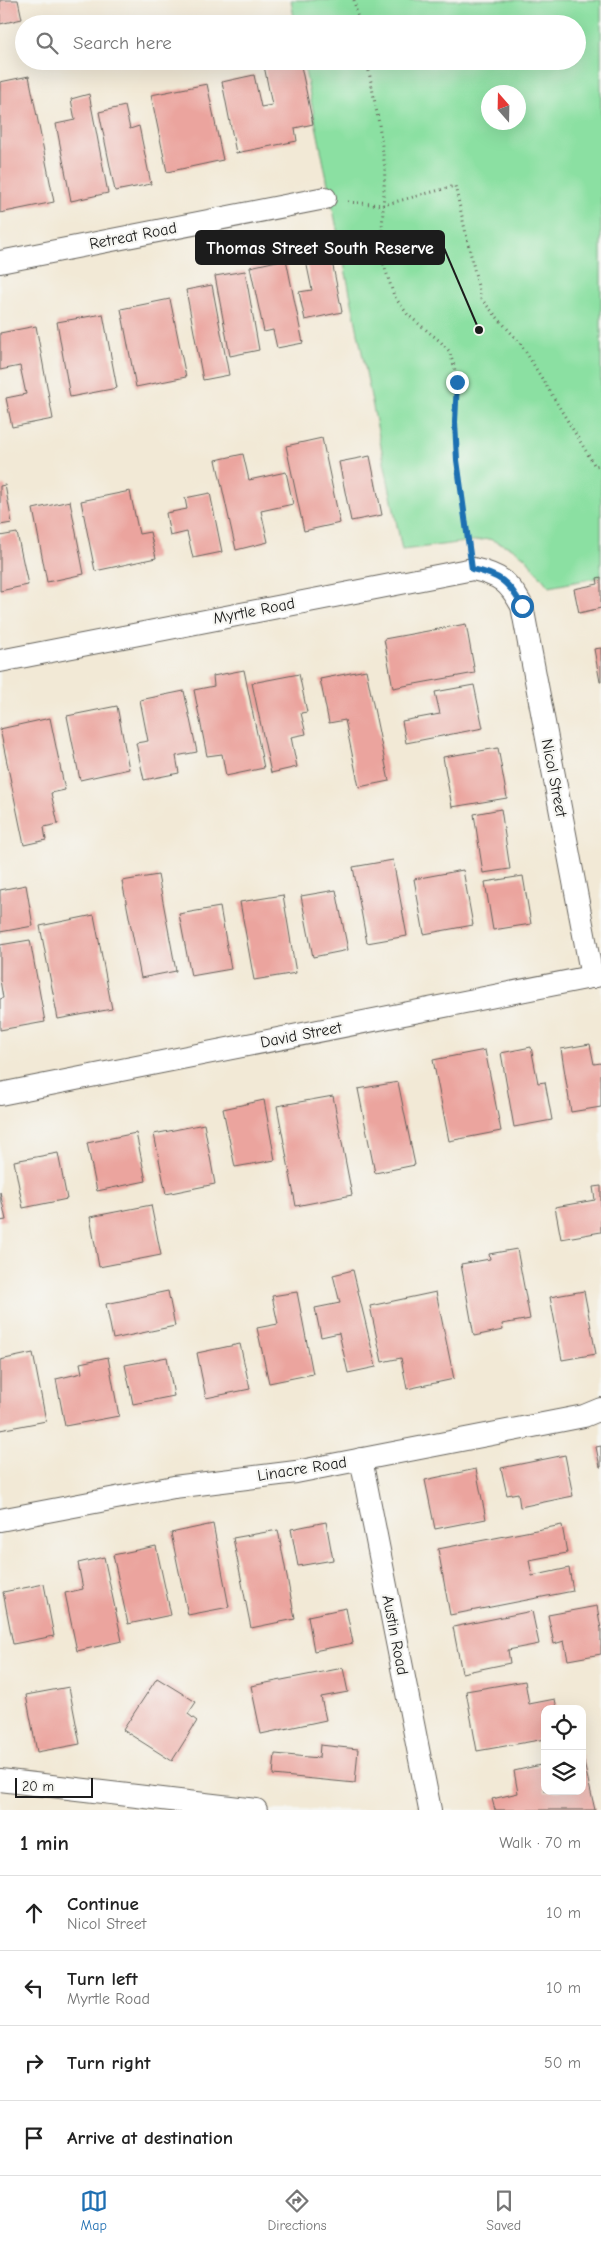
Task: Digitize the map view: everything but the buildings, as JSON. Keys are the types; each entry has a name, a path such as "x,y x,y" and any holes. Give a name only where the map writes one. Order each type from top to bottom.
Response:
{"street":[{"name":"Retreat Road","path":"0,262 325,198"},
{"name":"Myrtle Road","path":"0,661 472,569 492,573 506,582"},
{"name":"Nicol Street","path":"506,582 522,606 596,976"},
{"name":"David Street","path":"0,1094 596,976"},
{"name":"Linacre Road","path":"0,1520 174,1487 296,1472 584,1416 601,1409"},
{"name":"Austin Road","path":"361,1459 430,1810"},
{"path":"0,1780 256,1810"}],"path":[{"path":"354,0 357,15"},
{"path":"368,70 379,124 385,168 383,205 384,266 394,296 408,315 449,351 454,365 457,382 455,422 457,460 472,569"},
{"path":"325,198 383,205 455,186 480,299 521,344 595,466 601,465"}],"green space":[{"path":"291,0 601,0 601,577 549,587 525,557 512,548 489,539 402,550 305,70 586,70 586,15 294,15"}],"place":[{"name":"Thomas Street South Reserve","path":"479,330"}],"route":[{"path":"457,382 455,422 457,460 472,569 492,573 506,582 522,606"}]}
